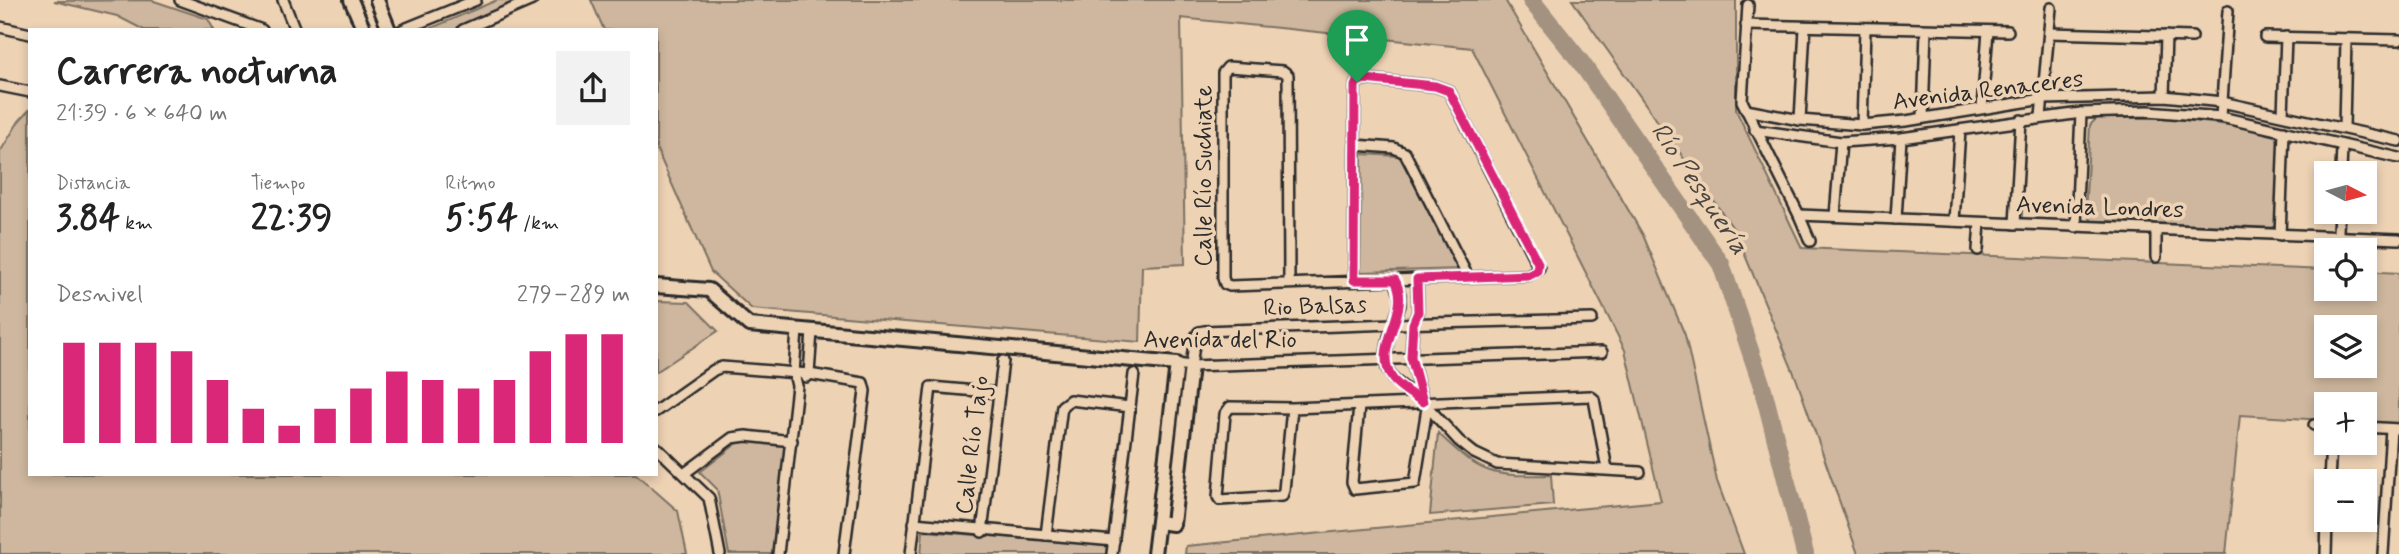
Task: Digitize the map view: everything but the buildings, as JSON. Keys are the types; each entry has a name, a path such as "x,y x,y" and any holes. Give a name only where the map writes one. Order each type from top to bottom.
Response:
{"street":[{"path":"180,0 257,28"},
{"path":"283,0 294,28"},
{"path":"351,0 363,28"},
{"path":"377,0 388,28"},
{"path":"407,28 476,0"},
{"path":"468,28 532,0"},
{"path":"1748,5 1742,101 1810,242"},
{"path":"2041,117 2051,8"},
{"path":"2221,117 2228,11"},
{"path":"228,17 231,28"},
{"path":"1746,25 2008,31"},
{"path":"0,27 28,34"},
{"path":"1800,120 1805,28"},
{"path":"1862,125 1865,29"},
{"path":"1923,118 1926,30"},
{"path":"1983,108 1988,31"},
{"path":"2049,33 2192,37"},
{"path":"2164,96 2166,36"},
{"path":"2265,37 2399,40"},
{"path":"2283,114 2286,37"},
{"path":"2344,128 2346,38"},
{"name":"Calle Río Suchiate","path":"1225,68 1288,73 1289,284 1230,286 1225,284 1223,278 1225,68"},
{"path":"1289,284 1530,275 1538,268 1538,263 1449,91 1435,86 1360,80 1355,86 1354,280"},
{"path":"0,86 28,92"},
{"name":"Avenida Renaceres","path":"1746,110 1800,120 1862,125 2043,99 2164,96 2222,102 2399,141"},
{"name":"Avenida Renaceres","path":"1755,130 1841,142 1901,138 2041,117 2148,111 2221,117 2399,158"},
{"path":"2076,228 2081,113"},
{"path":"2015,224 2021,120"},
{"path":"1954,221 1960,130"},
{"path":"2280,235 2284,131"},
{"path":"1896,219 1901,138"},
{"path":"1835,216 1841,142"},
{"path":"1355,145 1394,148 1407,155 1468,277"},
{"path":"2341,161 2342,145"},
{"name":"Avenida Londres","path":"1799,215 2399,239"},
{"path":"1978,250 1980,223"},
{"path":"2338,237 2339,224"},
{"path":"2156,230 2156,257"},
{"path":"2399,232 2399,239"},
{"path":"1360,406 1353,487 1359,489 1415,483 1425,405 1411,357 1413,324 1418,312 1417,279"},
{"path":"1395,280 1400,305 1385,359 1393,379 1425,405 1474,453 1497,464 1640,472"},
{"name":"Avenida del Rio","path":"658,286 709,290 750,325 1191,366 1602,352"},
{"name":"Rio Balsas","path":"1191,366 1196,335 1204,331 1592,319"},
{"path":"778,554 797,386 794,373 797,330"},
{"path":"797,386 809,374 812,331"},
{"name":"Calle Río Tajo","path":"983,531 1003,361"},
{"path":"1154,554 1177,364"},
{"path":"1157,522 1173,524 1191,366"},
{"path":"658,410 714,370 722,368 809,374 863,383 865,391 844,554"},
{"path":"1112,554 1134,374"},
{"path":"911,554 932,387 999,393"},
{"path":"1292,408 1283,494 1278,497 1222,501 1218,497 1226,410 1230,407 1425,405 1587,396 1594,399 1607,469"},
{"path":"1046,536 1060,411 1065,402 1070,400 1130,407"},
{"path":"2377,428 2395,429 2383,554"},
{"path":"685,473 732,438 746,436 792,441"},
{"path":"658,449 709,498 720,554"},
{"path":"914,523 1114,541"},
{"path":"2326,554 2327,532"}],"shaded area":[{"path":"151,0 208,19 213,28 140,28 117,16 54,1"},
{"path":"497,0 526,0 461,28 432,28"},
{"path":"591,0 1505,0 1643,235 1685,335 1717,481 1744,554 1185,554 1186,546 1661,501 1625,350 1472,48 1181,18 1185,264 1142,266 1140,342 752,309 711,272 658,153 658,28 603,28"},
{"path":"1572,0 1736,0 1736,110 1802,248 2314,269 2314,301 2377,301 2377,272 2399,273 2399,424 2377,423 2377,392 2314,392 2314,419 2240,415 2226,554 1858,554 1796,378 1735,231"},
{"path":"28,111 28,476 638,476 678,511 687,554 0,554 0,152"},
{"path":"2097,118 2167,118 2275,133 2279,143 2277,224 2270,229 2092,221 2085,213 2090,125"},
{"path":"1362,154 1399,156 1461,269 1360,272"},
{"path":"658,301 689,302 718,331 658,371"},
{"path":"1438,433 1466,458 1488,470 1514,475 1551,475 1553,505 1430,515"},
{"path":"740,441 787,445 773,554 729,554 717,489 700,472"},
{"path":"923,531 1107,545 1106,554 921,554"}],"waterway":[{"name":"Río Pesquería","path":"1531,0 1580,61 1721,264 1763,389 1805,554"}],"route":[{"path":"1364,79 1435,86 1449,91 1538,263 1537,271 1530,275 1417,279 1418,312 1413,324 1411,357 1423,402 1393,379 1385,359 1400,305 1398,285 1395,280 1354,280 1357,82 1364,79"}]}
